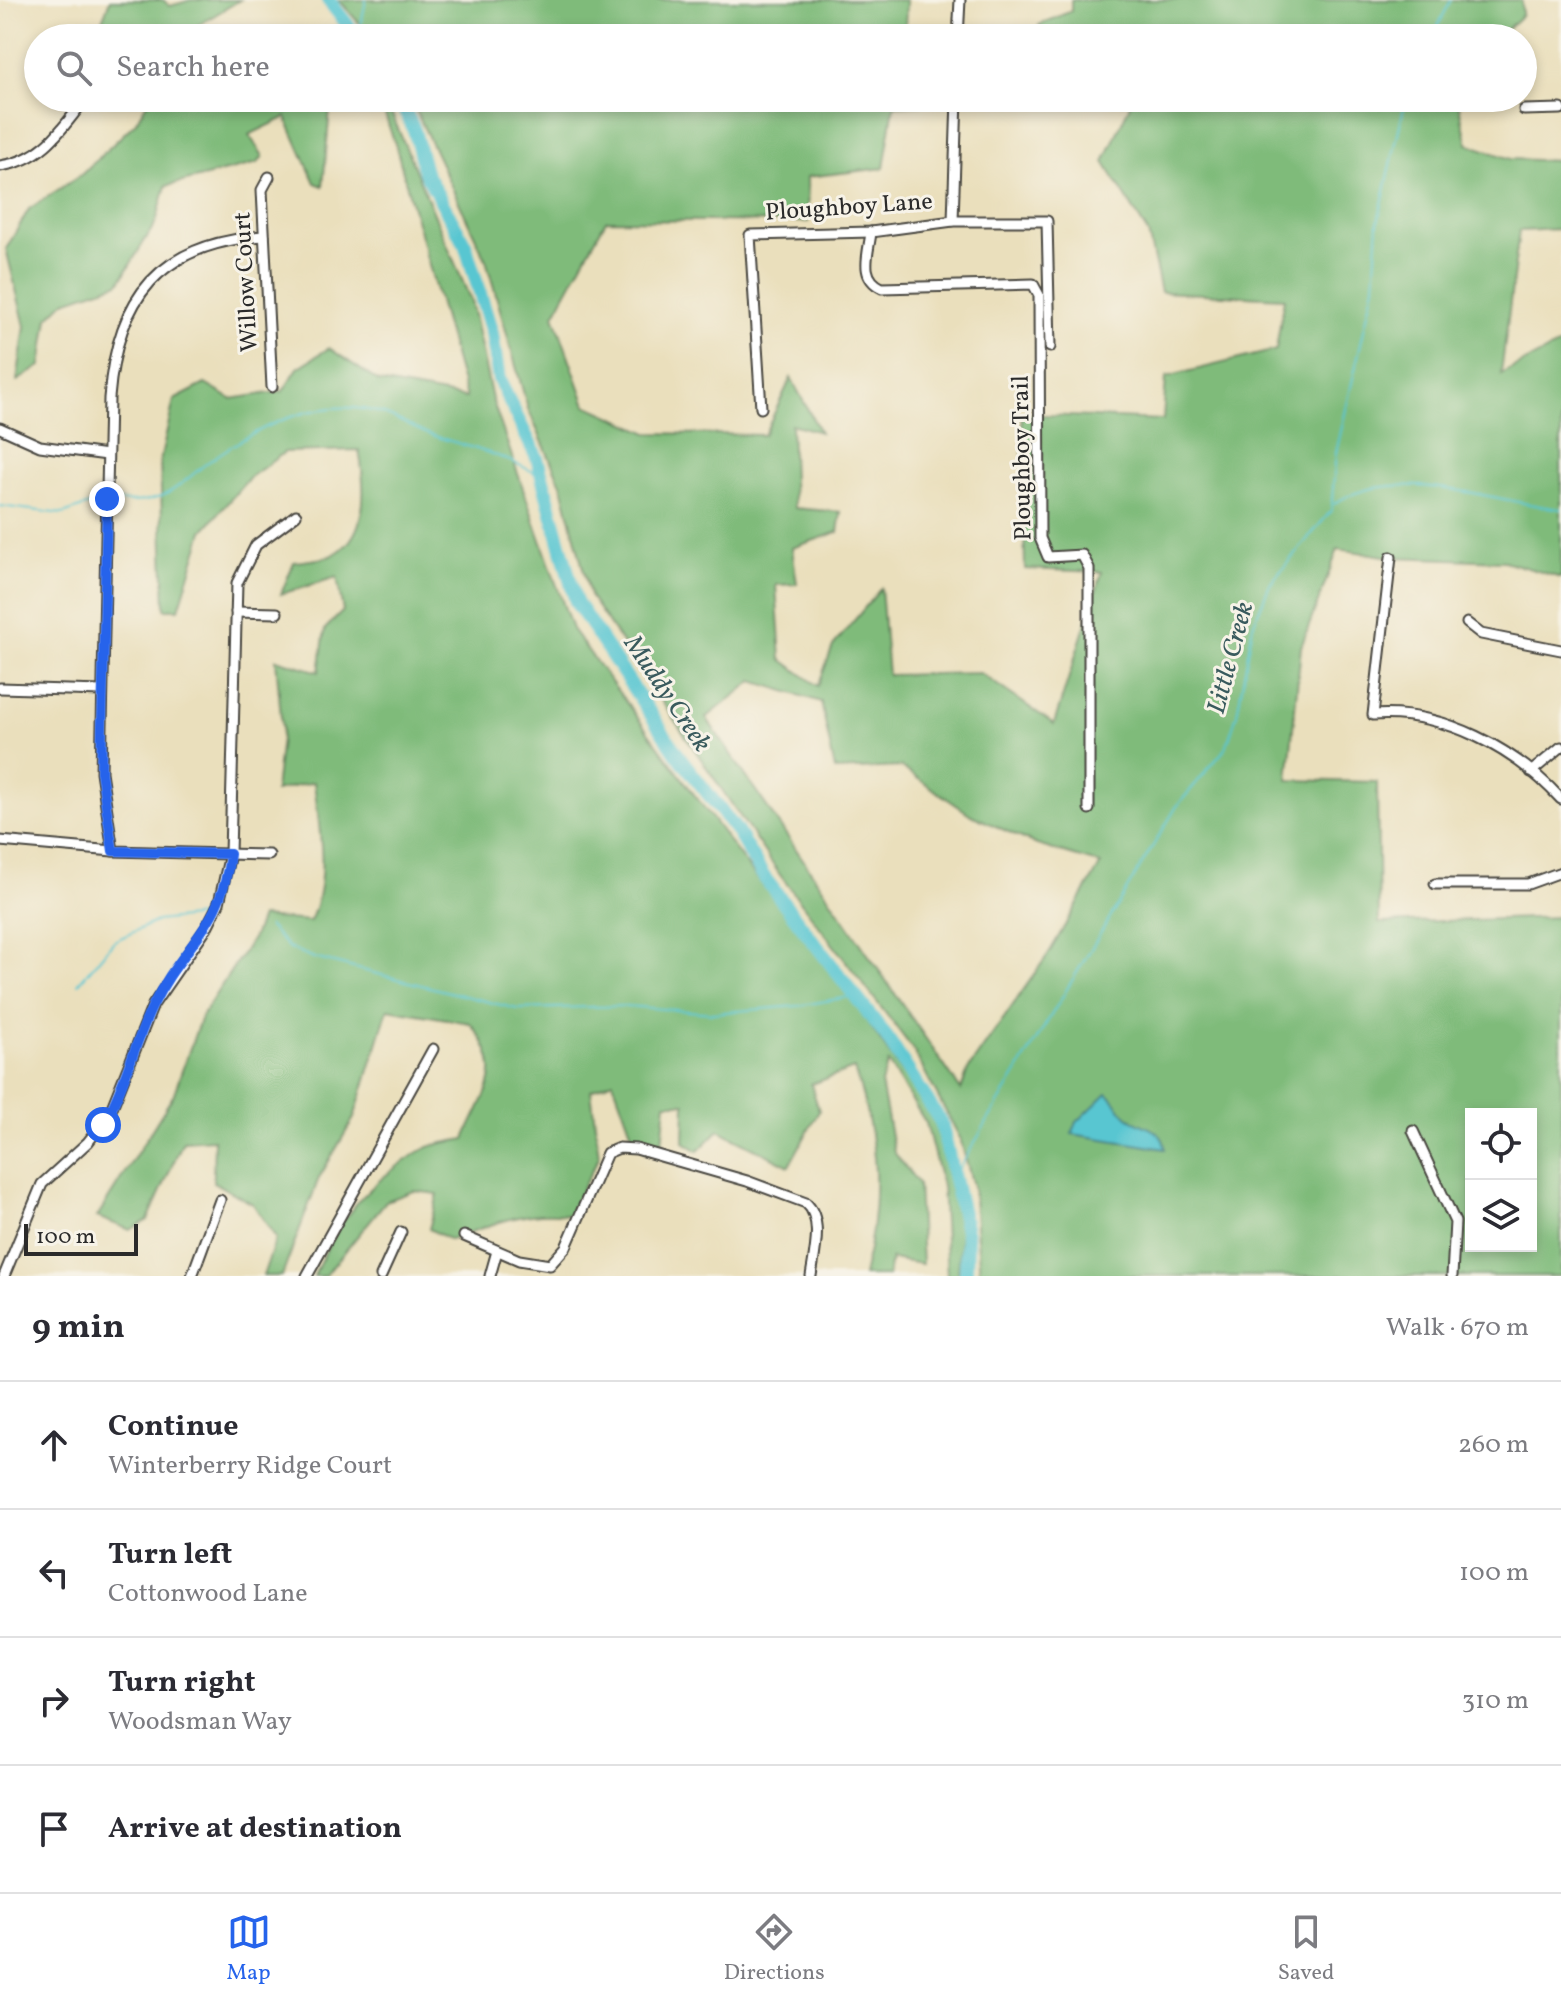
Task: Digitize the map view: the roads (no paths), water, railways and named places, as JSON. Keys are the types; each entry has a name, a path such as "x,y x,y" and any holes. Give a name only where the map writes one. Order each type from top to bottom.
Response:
{"street":[{"path":"959,24 960,0"},
{"path":"1537,110 1561,109"},
{"path":"0,166 33,156 51,142 75,112"},
{"name":"Ploughboy Lane","path":"761,408 750,235 871,232 953,221 957,112"},
{"name":"Willow Court","path":"269,177 262,190 272,387"},
{"path":"953,221 1047,221 1050,347"},
{"name":"Ploughboy Trail","path":"871,232 866,274 873,284 882,288 1033,284 1039,295 1040,538 1048,557 1082,555 1089,568 1089,809"},
{"path":"113,851 101,784 107,455 113,358 123,324 139,293 162,269 200,247 264,236"},
{"path":"0,428 40,446 107,455"},
{"path":"4,1276 42,1184 88,1142 109,1115 153,1005 207,927 219,903 230,854 237,583 247,559 263,537 296,515"},
{"path":"1391,557 1373,715 1397,713 1445,724 1502,749 1561,799"},
{"path":"236,612 277,613"},
{"path":"1467,623 1481,634 1561,650"},
{"path":"0,688 102,691"},
{"path":"1531,772 1561,747"},
{"path":"0,841 113,851 269,855"},
{"path":"1435,884 1528,884 1561,872"},
{"path":"307,1276 433,1049"},
{"path":"1413,1131 1455,1222 1452,1276"},
{"path":"464,1236 497,1251 544,1266 556,1261 573,1231 601,1162 610,1151 625,1148 694,1164 806,1203 813,1211 816,1227 811,1276"},
{"path":"192,1276 220,1200"},
{"path":"381,1276 401,1232"},
{"path":"490,1276 497,1251"}],"water":[{"path":"1107,1093 1128,1117 1157,1132 1165,1149 1072,1134 1077,1122"}],"waterway":[{"name":"Muddy Creek","path":"328,0 347,24"},
{"path":"361,24 366,0"},
{"name":"Little Creek","path":"1439,24 1451,0"},
{"name":"Muddy Creek","path":"406,112 414,130 425,172 465,244 492,333 499,380 537,458 576,602 678,755 736,830 764,877 886,1036 941,1122 967,1235 966,1276"},
{"name":"Little Creek","path":"954,1177 1177,806 1226,748 1237,714 1253,625 1270,584 1331,511 1336,453 1374,286 1378,222 1403,112"},
{"path":"117,501 135,502 162,496 255,432 296,415 340,407 384,414 428,434 503,458 542,477"},
{"path":"1334,504 1358,492 1385,486 1414,486 1444,488 1561,509"},
{"path":"0,506 63,514 92,504"},
{"path":"78,984 114,941 157,921 202,916"},
{"path":"268,926 289,948 314,958 517,1009 626,1006 713,1013 797,1006 855,996"}]}
